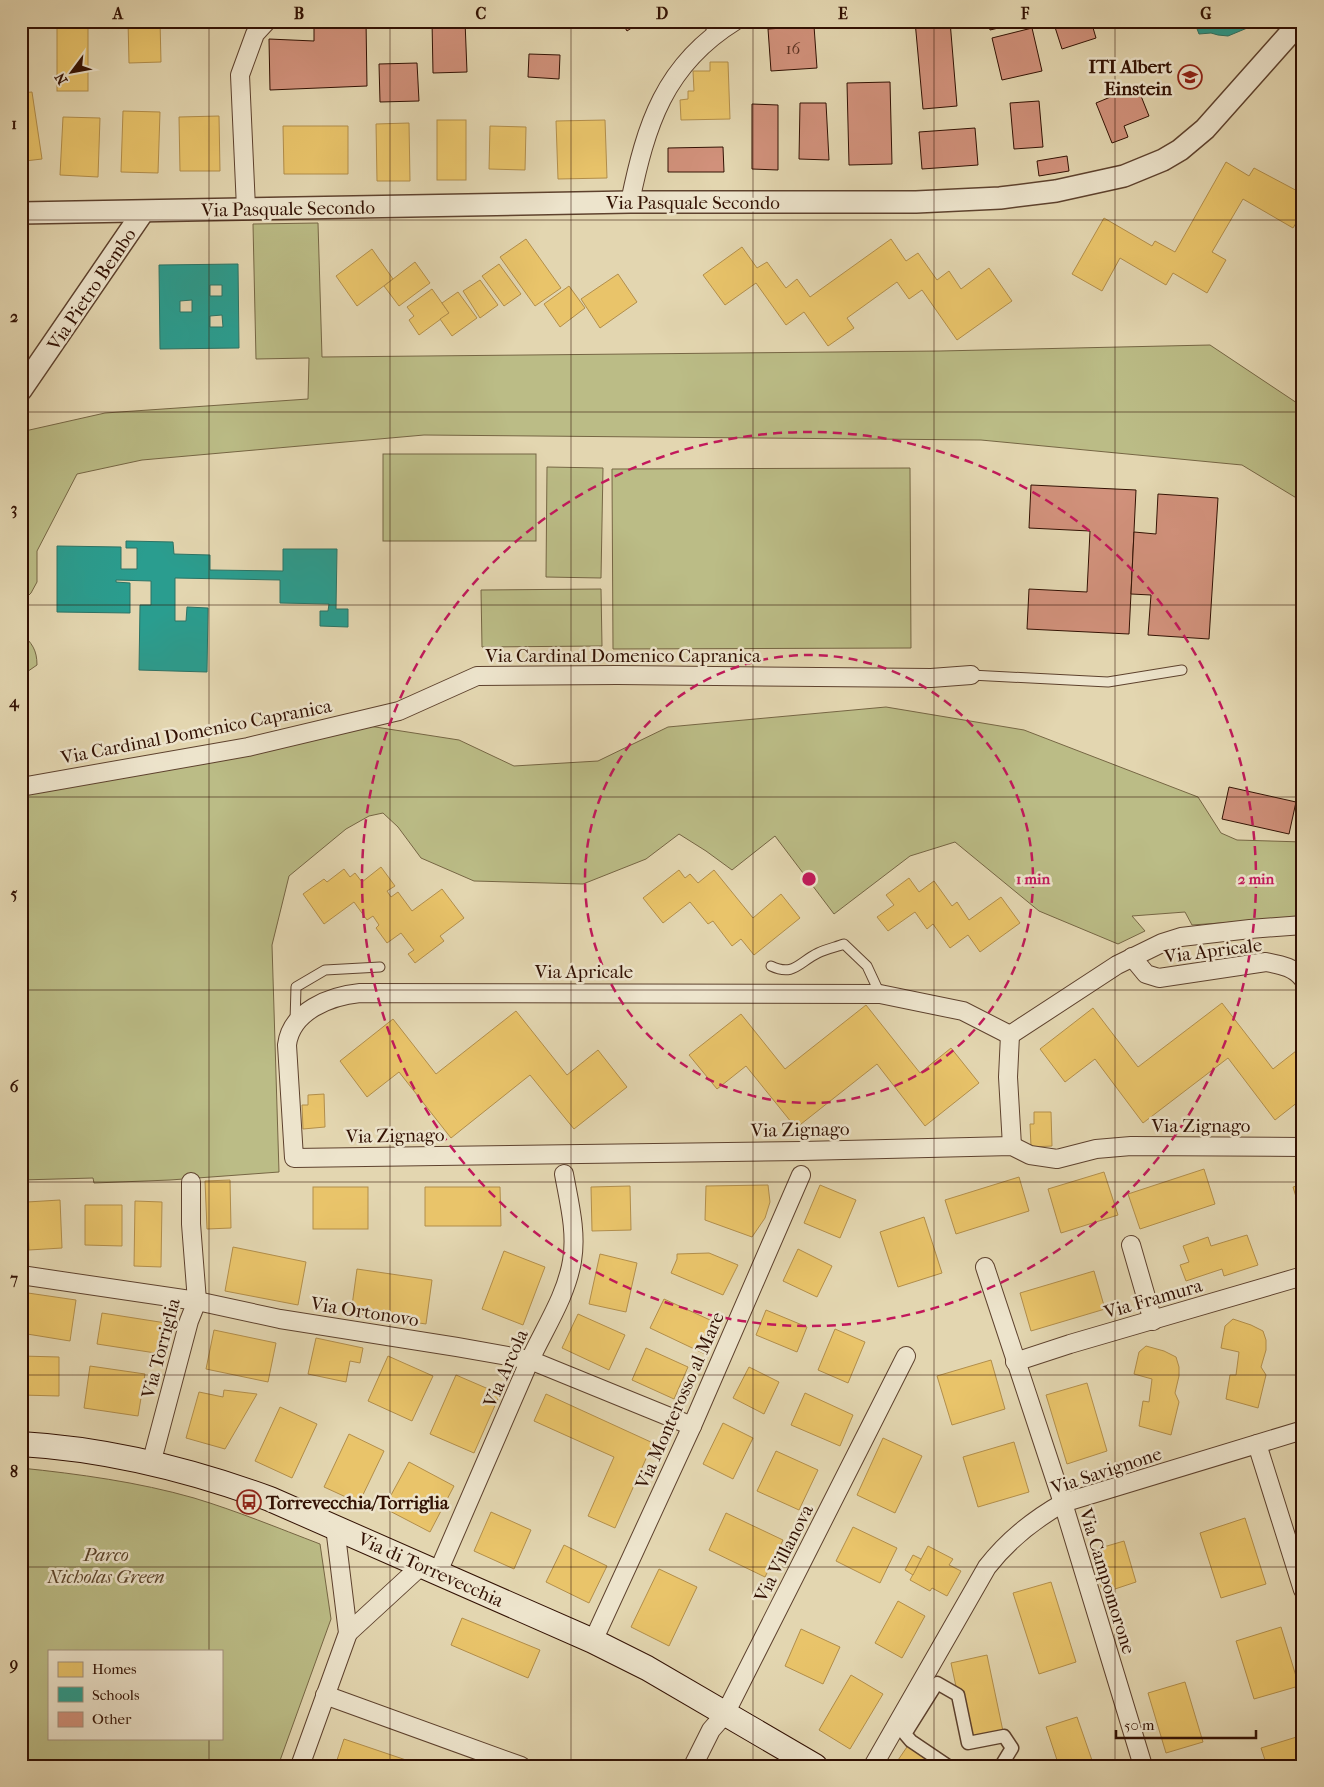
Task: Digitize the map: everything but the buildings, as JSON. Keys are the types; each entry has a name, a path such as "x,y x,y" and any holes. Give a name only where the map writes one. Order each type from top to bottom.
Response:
{"main road":[{"name":"Via di Torrevecchia","path":"21,1444 92,1452 151,1464 243,1490 335,1527 593,1641 647,1668 815,1766"}],"street":[{"path":"246,208 240,75 255,34 267,21"},
{"path":"630,202 641,152 658,104 711,28 735,21"},
{"name":"Via Pasquale Secondo","path":"21,213 630,202 916,202 972,200 1047,193 1105,181 1150,166 1186,146 1212,122 1301,21"},
{"name":"Via Pietro Bembo","path":"21,390 143,212"},
{"name":"Via Cardinal Domenico Capranica","path":"21,787 248,747 399,711 478,676 616,674 931,678 970,675"},
{"name":"Via Apricale","path":"295,1022 324,1002 339,996 360,993 880,994 964,1011 1010,1035 1132,956 1162,943 1181,937 1250,929 1303,926"},
{"name":"Via Apricale","path":"1132,956 1146,974 1159,978 1266,962 1284,965 1299,974 1303,979"},
{"name":"Via Zignago","path":"295,1022 289,1034 287,1045 294,1158 1012,1146 1030,1154 1057,1159 1096,1149 1131,1146 1303,1147"},
{"path":"1010,1035 1008,1077 1012,1146"},
{"name":"Via Arcola","path":"430,1569 564,1290 573,1258 572,1226 564,1174"},
{"name":"Via Monterosso al Mare","path":"593,1641 692,1426 801,1175"},
{"name":"Via Torriglia","path":"151,1464 189,1321 197,1302 191,1224 191,1182"},
{"path":"1131,1245 1153,1321"},
{"name":"Via Campomorone","path":"985,1266 1063,1504 1143,1766"},
{"name":"Via Ortonovo","path":"21,1274 197,1302 280,1319 530,1360 692,1426"},
{"name":"Via Framura","path":"1016,1362 1070,1344 1303,1276"},
{"name":"Via Villanova","path":"693,1766 711,1730 726,1714 906,1356"},
{"name":"Via Savignone","path":"873,1766 987,1567 1005,1544 1015,1536 1040,1517 1063,1504 1303,1430"},
{"path":"1257,1444 1303,1590"},
{"path":"300,1766 348,1633 335,1527"},
{"path":"348,1633 430,1569"},
{"path":"948,1766 905,1734 937,1683 958,1695 968,1743 1004,1736 1012,1748 1001,1766"},
{"path":"325,1695 522,1766"}],"lane":[{"path":"970,675 1108,682 1182,670"},
{"path":"771,966 781,971 796,969 817,954 844,944 867,966 880,994"},
{"path":"295,1022 296,987 325,970 380,968"}],"green space":[{"path":"318,223 322,357 940,351 1210,345 1303,407 1303,502 1242,465 981,440 424,435 142,460 77,474 37,551 37,582 31,593 21,603 21,438 25,431 105,413 308,399 309,358 256,359 253,224"},
{"path":"383,454 536,454 536,541 383,541"},
{"path":"547,467 603,468 601,578 546,577"},
{"path":"910,468 911,648 613,649 612,469"},
{"path":"601,589 602,646 482,647 481,590"},
{"path":"21,633 33,647 37,665 21,676"},
{"path":"886,707 1024,730 1198,797 1221,833 1237,840 1303,842 1303,917 1192,925 1185,912 1132,916 1145,931 1118,944 1039,911 955,842 910,856 834,914 775,836 732,870 679,834 646,859 583,884 474,881 421,858 398,827 383,813 369,816 346,829 289,876 272,945 279,1172 170,1180 94,1183 93,1178 21,1180 21,795 369,726 459,740 514,766 598,761 668,727"},
{"name":"Parco Nicholas Green","path":"21,1468 108,1479 173,1492 226,1508 320,1544 331,1619 278,1766 21,1766"}],"place":[{"name":"ITI Albert Einstein","path":"1190,77"},
{"name":"Torrevecchia/Torriglia","path":"249,1502"}]}
